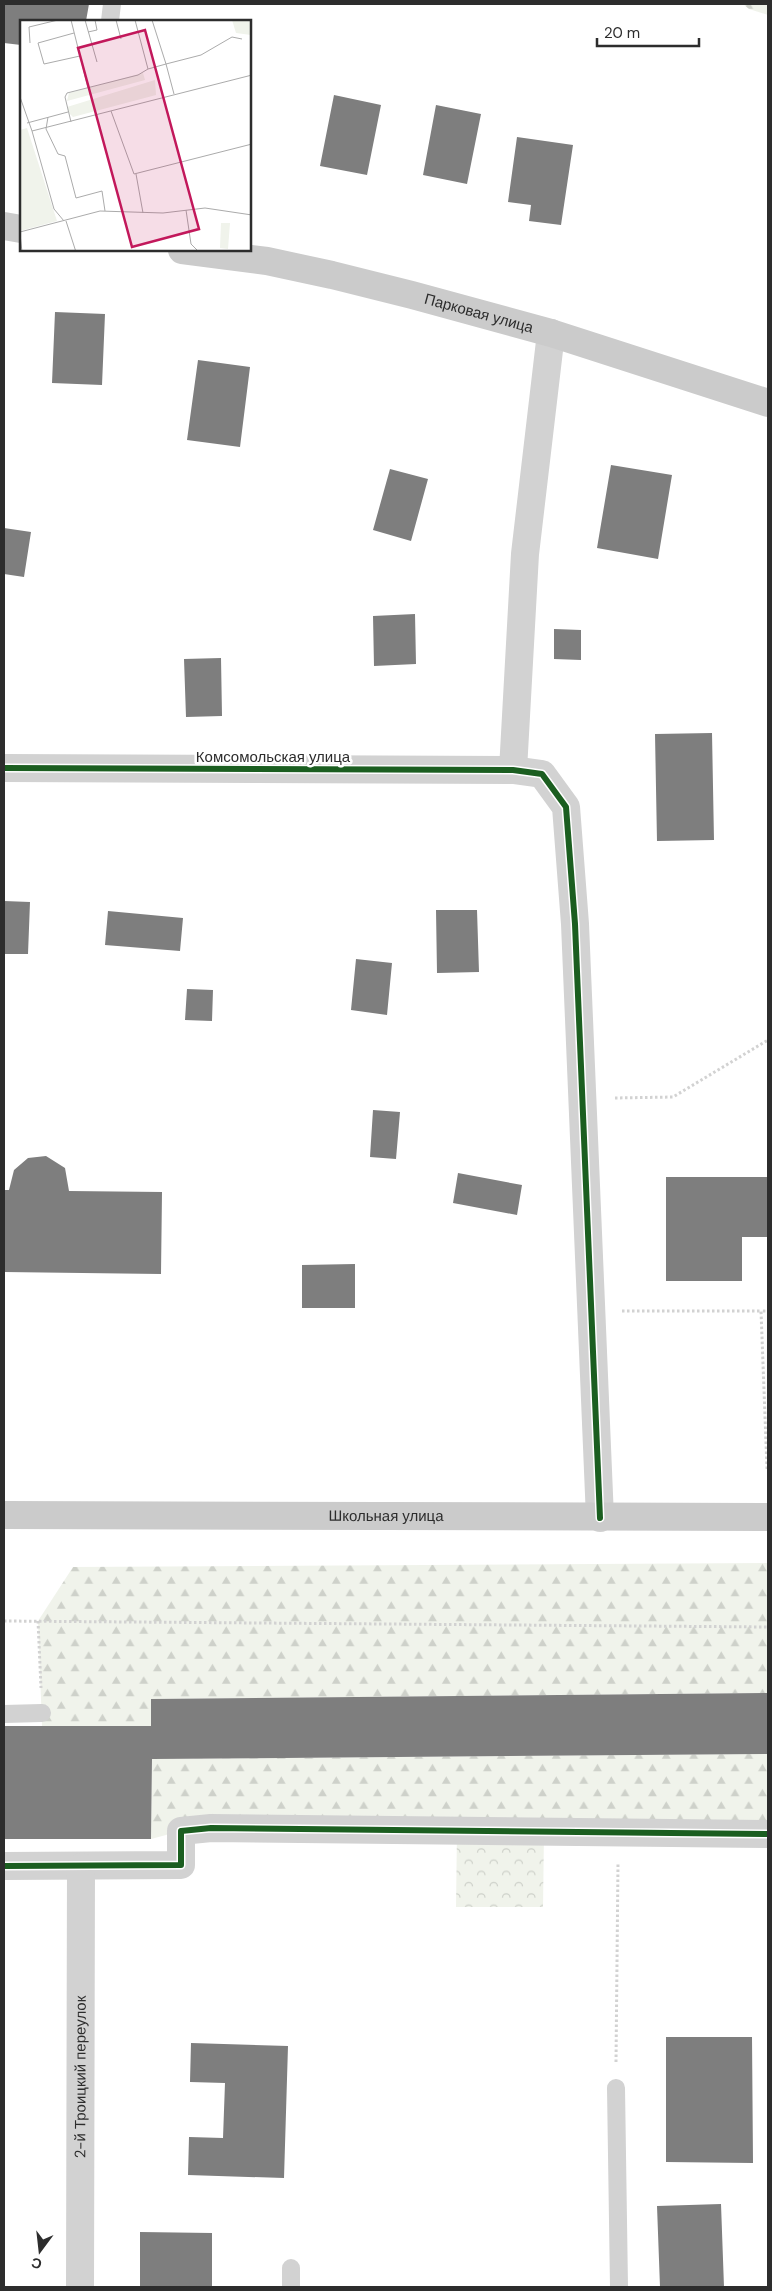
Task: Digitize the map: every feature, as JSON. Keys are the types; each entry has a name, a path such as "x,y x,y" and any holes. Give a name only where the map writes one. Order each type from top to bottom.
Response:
{"main road":[{"path":"4,226 20,228"},
{"name":"Парковая улица","path":"190,251 267,261 332,275 551,333 768,403"},
{"name":"Школьная улица","path":"4,1515 768,1517"}],"street":[{"path":"512,770 525,554 551,333"},
{"name":"Комсомольская улица","path":"4,768 512,770 542,774 566,807 575,924 582,1099"},
{"path":"582,1099 600,1518"},
{"path":"4,1866 181,1866 182,1831 211,1828 768,1834"},
{"name":"2-й Троицкий переулок","path":"80,2287 81,1867"}],"lane":[{"path":"110,20 112,4"},
{"path":"4,1714 42,1713"},
{"path":"616,2088 619,2287"},
{"path":"291,2268 291,2287"}],"path":[{"path":"582,1099 673,1097 768,1040"},
{"path":"591,1310 768,1311"},
{"path":"761,1311 767,1469"},
{"path":"4,1621 768,1627"},
{"path":"38,1621 42,1713"},
{"path":"616,2088 618,1833"}],"green space":[{"path":"743,4 768,4 768,15 749,9"},
{"path":"768,1563 768,1693 151,1699 151,1726 42,1726 38,1621 73,1567"},
{"path":"768,1754 768,1834 181,1831 151,1839 152,1759"},
{"path":"457,1831 544,1832 543,1907 456,1907"}],"building":[{"path":"4,4 89,4 86,20 20,20 20,45 4,43"},
{"path":"334,95 381,105 367,175 320,166"},
{"path":"436,105 481,114 467,184 423,175"},
{"path":"517,137 573,145 561,225 529,221 531,205 508,202"},
{"path":"55,312 105,314 102,385 52,383"},
{"path":"198,360 250,367 240,447 187,440"},
{"path":"611,465 672,475 658,559 597,548"},
{"path":"390,469 428,479 411,541 373,530"},
{"path":"4,528 31,532 24,577 4,574"},
{"path":"415,614 416,664 374,666 373,616"},
{"path":"554,629 581,630 581,660 554,659"},
{"path":"221,658 222,716 186,717 184,659"},
{"path":"712,733 714,840 657,841 655,734"},
{"path":"4,901 30,902 28,954 4,954"},
{"path":"436,910 477,910 479,972 437,973"},
{"path":"108,911 183,918 180,951 105,945"},
{"path":"356,959 392,963 387,1015 351,1010"},
{"path":"187,989 213,990 212,1021 185,1020"},
{"path":"373,1110 400,1112 396,1159 370,1157"},
{"path":"46,1156 65,1168 69,1191 162,1192 161,1274 4,1272 4,1190 9,1190 14,1170 28,1158"},
{"path":"458,1173 522,1185 517,1215 453,1203"},
{"path":"666,1177 768,1177 768,1237 742,1237 742,1281 666,1281"},
{"path":"355,1264 355,1308 302,1308 302,1265"},
{"path":"768,1693 768,1754 152,1759 151,1839 4,1839 4,1726 151,1726 151,1699"},
{"path":"666,2037 752,2037 753,2163 666,2162"},
{"path":"191,2043 288,2046 284,2178 188,2175 189,2137 223,2138 225,2083 190,2082"},
{"path":"721,2204 724,2287 660,2287 657,2206"},
{"path":"140,2232 212,2233 212,2287 140,2287"}],"cycle path":[{"path":"4,768 513,770 542,774 566,807 575,924 600,1518"},
{"path":"4,1866 181,1865 181,1831 211,1828 768,1834"}]}
